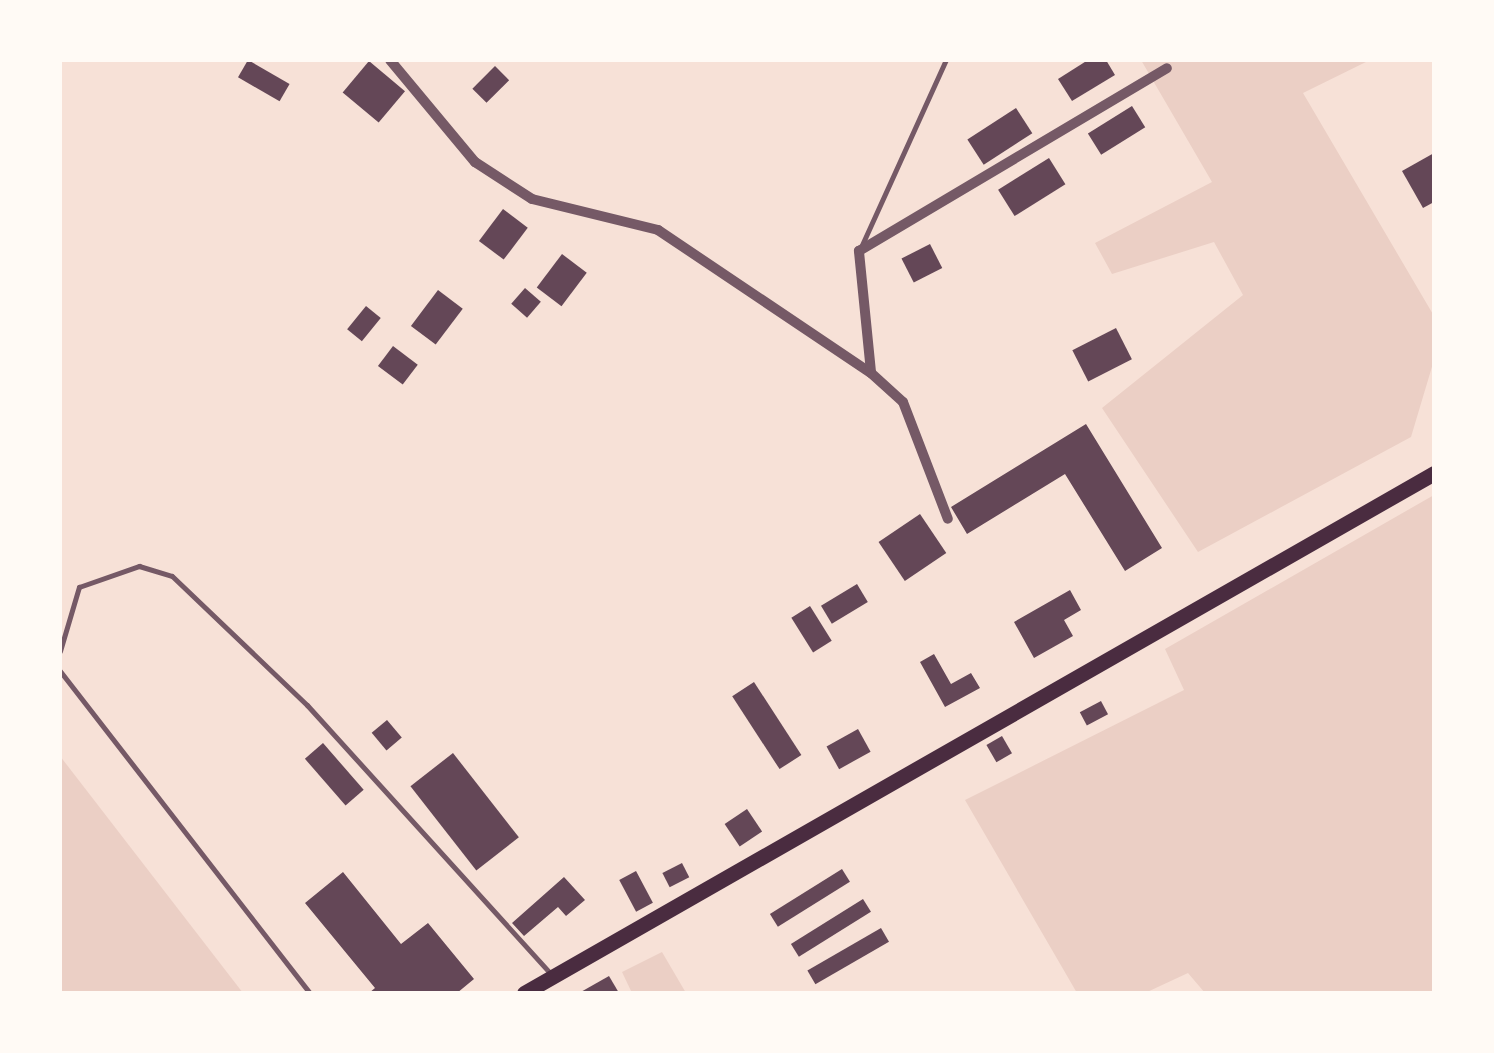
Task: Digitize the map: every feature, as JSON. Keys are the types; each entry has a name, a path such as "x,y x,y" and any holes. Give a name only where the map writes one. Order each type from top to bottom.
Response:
{"main road":[{"path":"524,993 1434,473"}],"street":[{"path":"390,60 475,162 532,199 658,230 871,373 903,402 948,519"},
{"path":"871,373 859,251 1167,68"}],"lane":[{"path":"859,251 946,60"},
{"path":"60,651 80,587 139,566 172,576 307,705 553,976"},
{"path":"60,671 310,993"}],"shaded area":[{"path":"1141,60 1370,60 1303,93 1434,316 1434,360 1411,437 1198,552 1102,408 1243,295 1214,242 1112,274 1095,243 1212,182"},
{"path":"1434,495 1434,993 1205,993 1188,973 1145,993 1077,993 965,800 1184,690 1165,649"},
{"path":"60,756 243,993 60,993"},
{"path":"662,952 686,993 632,993 622,972"}],"building":[{"path":"248,60 290,84 280,101 238,77"},
{"path":"1088,60 1106,60 1115,75 1072,101 1058,79"},
{"path":"369,61 405,91 379,123 343,92"},
{"path":"495,66 509,80 487,103 472,89"},
{"path":"1132,106 1145,127 1101,155 1088,134"},
{"path":"1016,108 1032,133 984,165 967,140"},
{"path":"1434,153 1434,202 1423,208 1402,171"},
{"path":"1049,158 1065,184 1015,216 998,190"},
{"path":"503,209 528,228 504,260 479,241"},
{"path":"930,244 942,268 914,283 901,259"},
{"path":"562,254 587,273 561,306 537,288"},
{"path":"525,288 541,302 527,318 511,304"},
{"path":"438,290 463,309 436,345 411,326"},
{"path":"366,306 381,318 362,341 347,329"},
{"path":"1116,328 1132,359 1088,381 1072,350"},
{"path":"393,346 418,365 403,385 378,366"},
{"path":"1086,424 1162,548 1125,571 1065,474 967,534 951,507"},
{"path":"920,514 946,553 905,581 879,542"},
{"path":"857,584 868,602 832,624 821,606"},
{"path":"1070,590 1081,610 1064,620 1073,636 1034,658 1014,622"},
{"path":"810,606 832,641 813,652 791,618"},
{"path":"934,654 951,684 971,673 980,688 945,707 920,662"},
{"path":"754,682 801,755 780,769 732,696"},
{"path":"1101,701 1108,714 1087,726 1080,712"},
{"path":"387,720 402,738 386,750 372,733"},
{"path":"858,729 871,752 839,769 827,746"},
{"path":"1002,736 1012,753 996,762 986,745"},
{"path":"323,743 364,790 346,806 305,759"},
{"path":"453,753 519,837 476,871 410,786"},
{"path":"747,809 762,831 740,846 725,824"},
{"path":"682,863 689,877 670,887 662,873"},
{"path":"842,869 850,882 778,927 770,914"},
{"path":"636,871 653,903 636,912 619,880"},
{"path":"343,872 401,944 428,923 474,979 457,993 369,993 375,988 305,903"},
{"path":"564,877 585,900 566,916 558,907 524,936 512,923"},
{"path":"863,899 871,912 799,957 791,944"},
{"path":"881,928 889,942 815,984 807,970"},
{"path":"609,976 619,993 579,993"}]}
